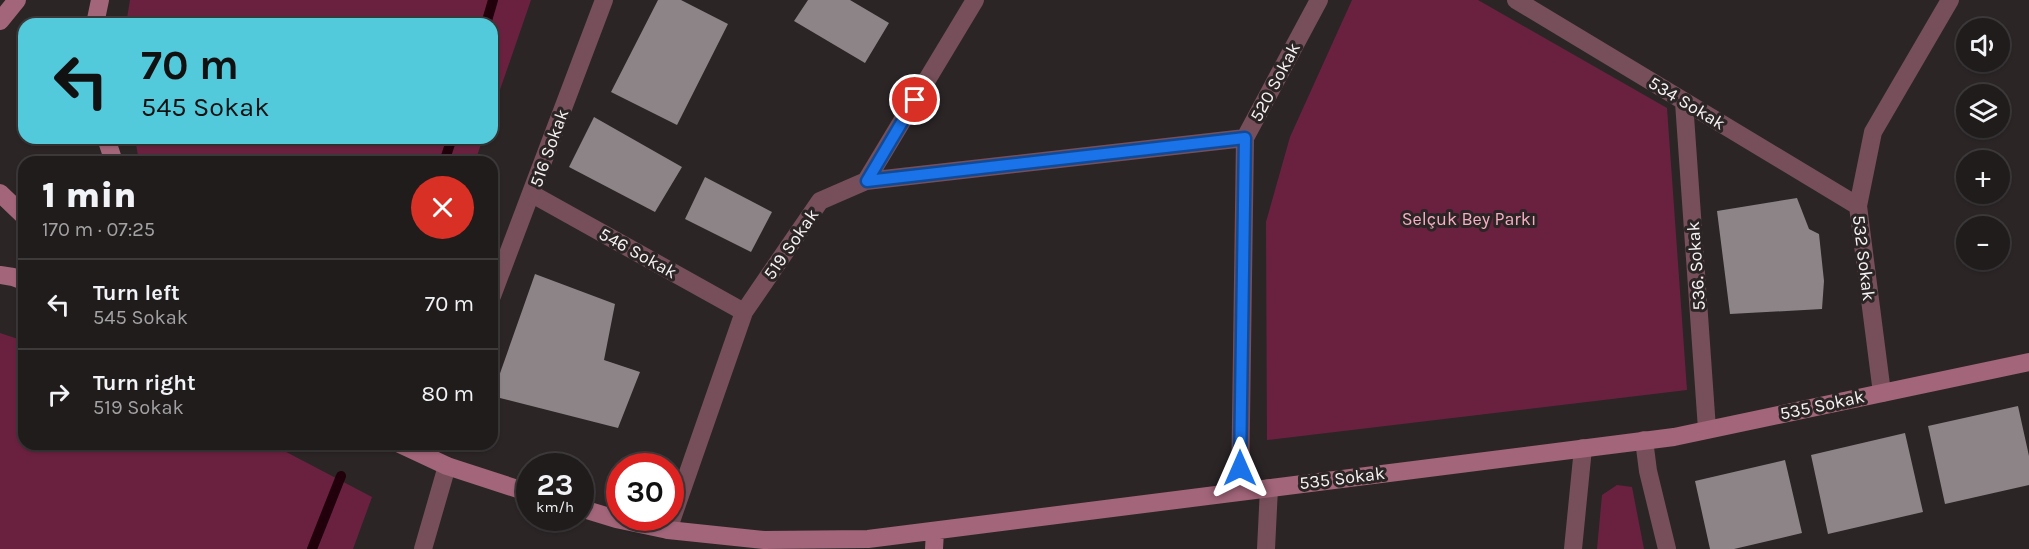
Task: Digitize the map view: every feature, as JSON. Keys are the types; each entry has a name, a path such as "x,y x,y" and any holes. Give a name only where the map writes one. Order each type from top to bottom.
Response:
{"street":[{"path":"0,21 17,0"},
{"path":"96,18 100,0"},
{"name":"516 Sokak","path":"498,281 604,0"},
{"path":"867,181 975,0"},
{"name":"520 Sokak","path":"1240,491 1245,138 1319,0"},
{"name":"534 Sokak","path":"1516,0 1858,206"},
{"name":"532 Sokak","path":"1882,393 1858,206 1874,132 1950,0"},
{"name":"536. Sokak","path":"1684,102 1707,429"},
{"name":"519 Sokak","path":"684,484 744,312 820,201 867,181 1245,138"},
{"path":"0,193 18,210"},
{"name":"546 Sokak","path":"532,194 744,312"},
{"path":"0,275 18,279"},
{"name":"535 Sokak","path":"678,531 764,540 868,539 935,531 1644,440 2029,362"},
{"path":"1644,440 1648,471 1667,549"},
{"path":"1573,549 1582,448"},
{"path":"432,451 447,466 516,488"},
{"path":"423,549 447,466"},
{"path":"1266,549 1269,488"},
{"path":"934,549 935,531"}],"green space":[{"path":"130,0 531,0 498,96 498,18 127,18"},
{"name":"Selçuk Bey Parkı","path":"1352,0 1478,0 1667,108 1687,390 1267,440 1266,222 1290,137"},
{"path":"136,144 481,144 477,156 138,156"},
{"path":"0,333 18,339 18,450 282,450 372,497 353,549 0,549"},
{"path":"1617,485 1632,487 1644,549 1597,549 1602,495"}],"building":[{"path":"658,0 681,0 728,24 677,125 611,92"},
{"path":"808,0 850,0 889,23 865,63 794,21"},
{"path":"594,117 682,167 655,212 569,167"},
{"path":"705,177 772,212 751,252 685,219"},
{"path":"1797,198 1809,229 1819,234 1824,281 1822,309 1730,314 1717,211"},
{"path":"535,274 615,304 604,360 640,372 618,428 498,398 498,379"},
{"path":"2018,406 2029,456 2029,485 1945,504 1928,426"},
{"path":"1905,433 1923,512 1828,534 1811,455"},
{"path":"1785,460 1802,533 1734,549 1710,549 1695,481"}],"waterway":[{"path":"488,18 493,0"},
{"path":"446,156 450,144"},
{"path":"312,549 341,476"}],"route":[{"path":"915,100 867,181 1245,138 1240,468"}]}
